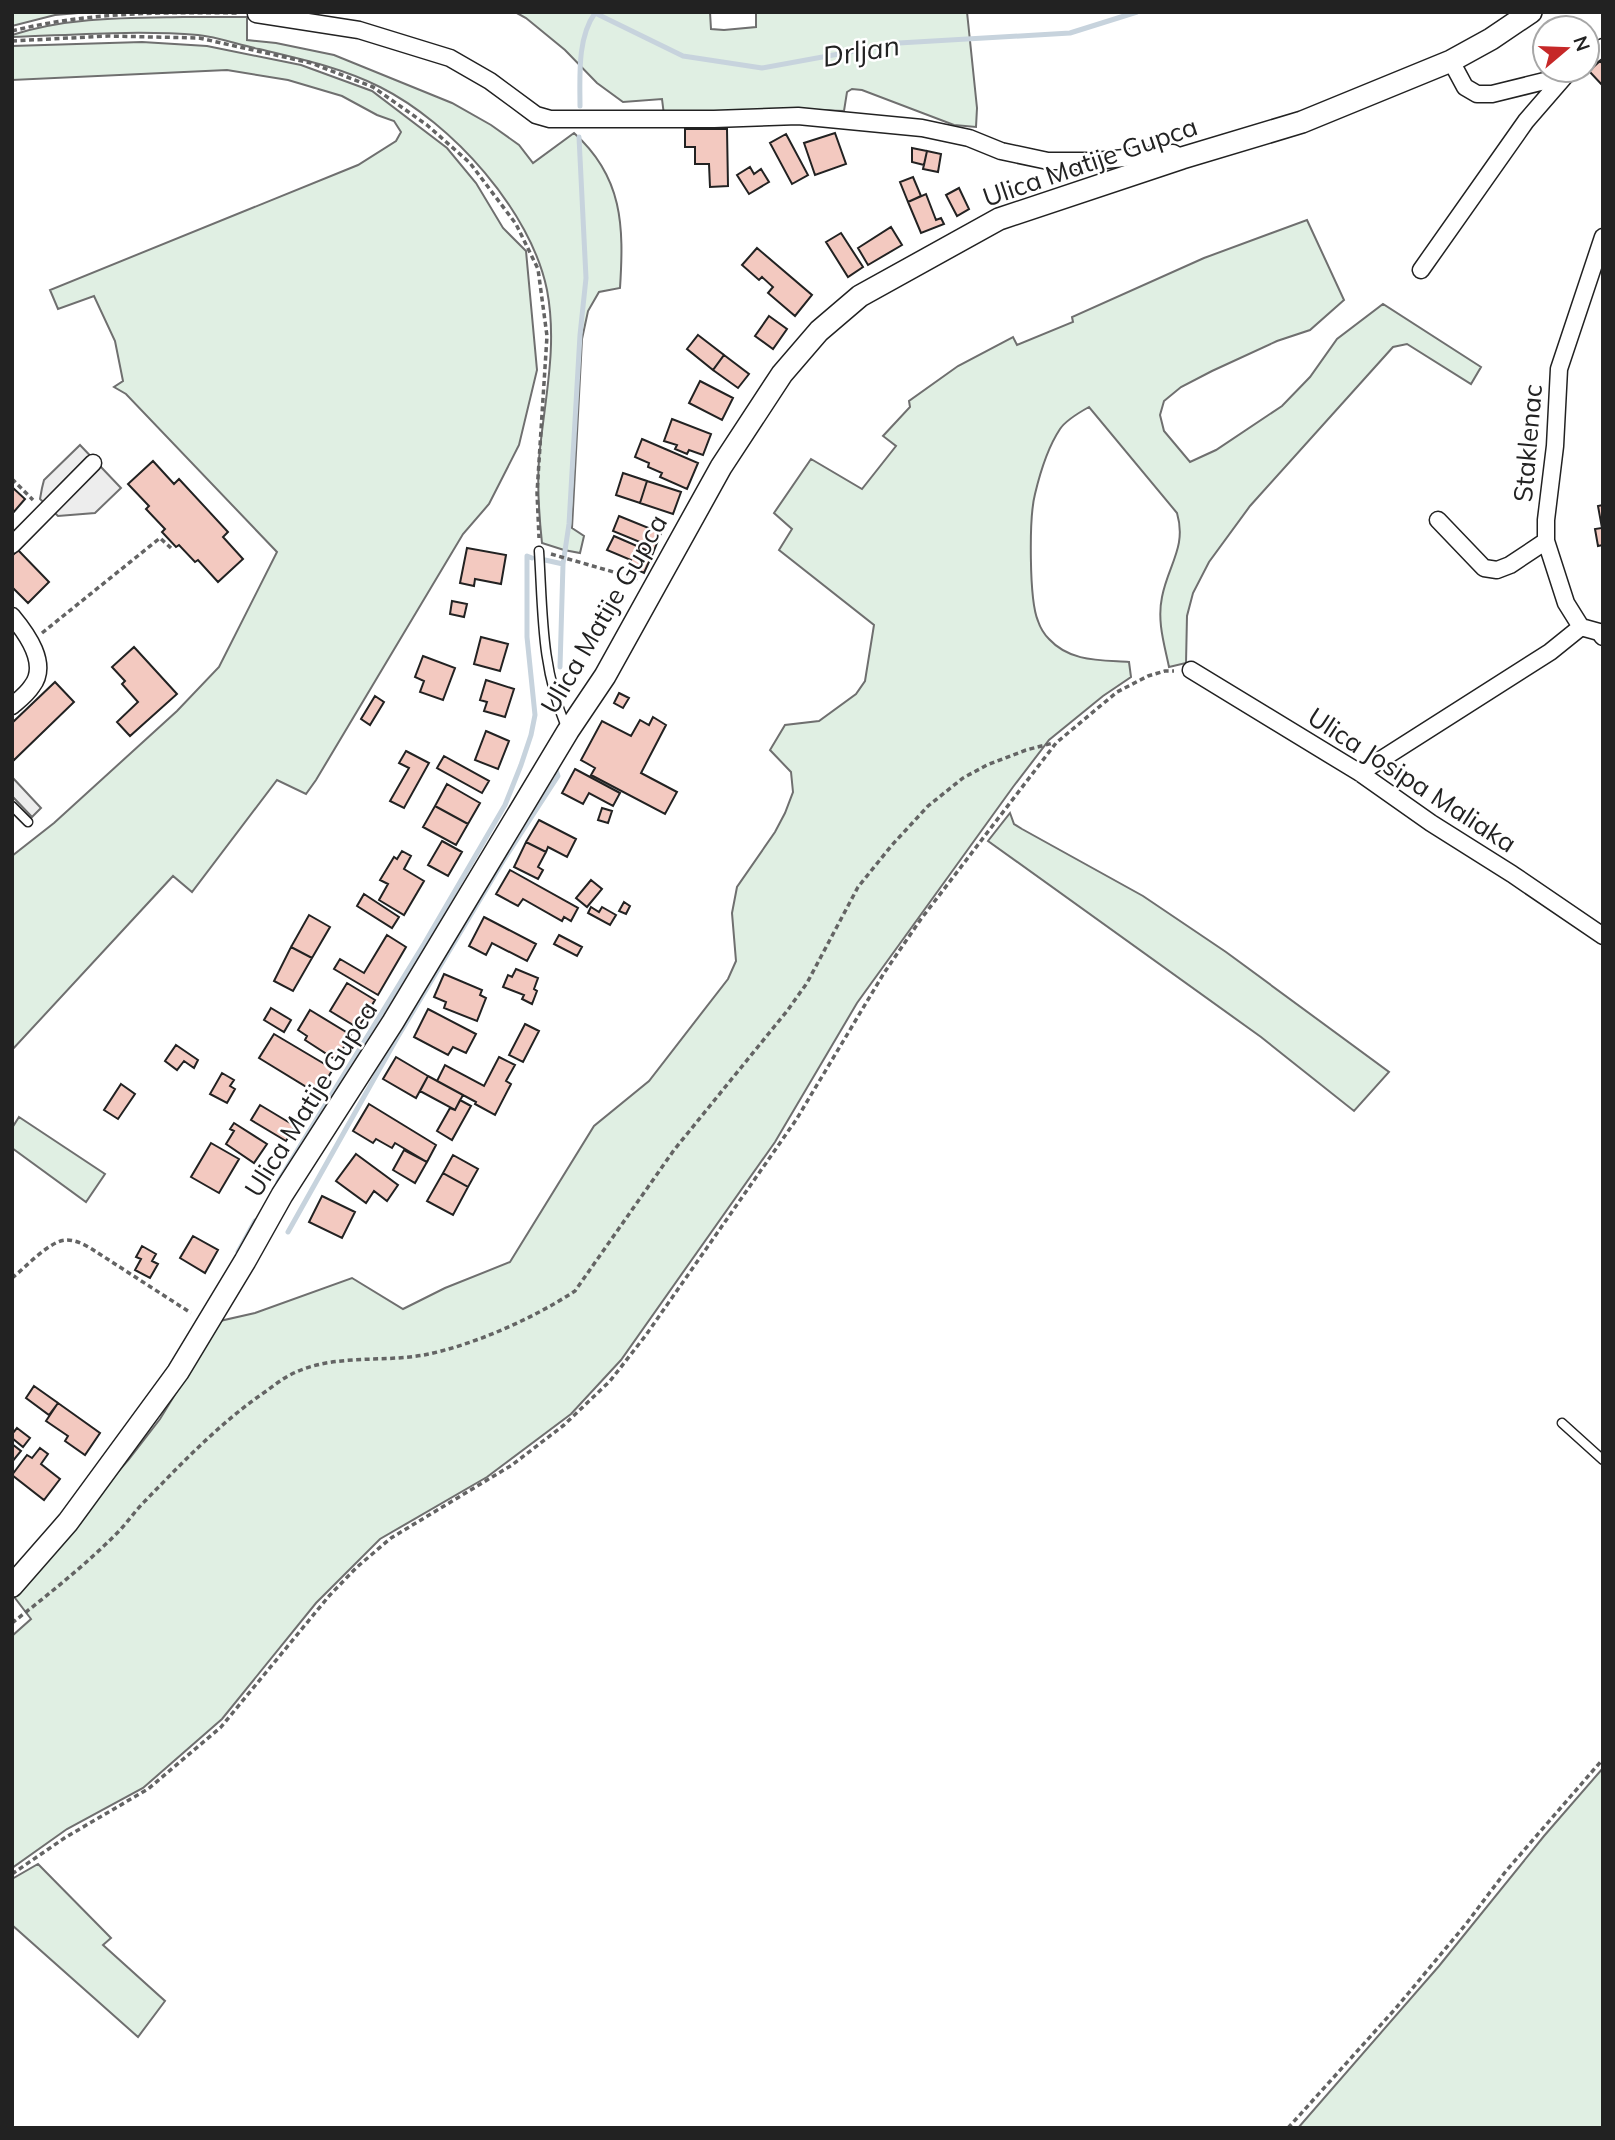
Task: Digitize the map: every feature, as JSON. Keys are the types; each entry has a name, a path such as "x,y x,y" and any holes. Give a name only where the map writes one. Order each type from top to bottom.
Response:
{"street":[{"name":"Ulica Matije Gupca","path":"12,1586 68,1522 152,1410 208,1324 282,1195 393,1022 568,731 605,677 721,467 782,374 819,331 860,296 999,219 1182,158 1302,122 1451,61 1491,39 1531,12"},
{"path":"256,13 359,30 450,58 490,81 536,115 550,119 798,116 922,128 969,138 1001,151 1048,161 1095,161 1172,153 1182,158"},
{"path":"1451,61 1465,87 1477,94 1531,83"},
{"path":"1421,270 1525,121 1559,84"},
{"name":"Staklenac","path":"1581,627 1566,604 1546,541 1546,520 1555,446 1559,369 1603,237"},
{"path":"12,545 93,463"},
{"path":"1438,520 1484,568 1497,570 1510,565 1546,541"},
{"path":"12,616 28,635 38,661 34,684 12,706"},
{"path":"1360,773 1550,652 1581,627 1602,634"},
{"name":"Ulica Josipa Maliaka","path":"1191,670 1360,773 1603,936"}],"lane":[{"path":"539,551 544,644 556,702 568,731"},
{"path":"12,806 28,822"},
{"path":"1562,1423 1603,1460"}],"path":[{"path":"12,30 89,16 256,13"},
{"path":"12,41 108,36 198,38 311,63 373,87 427,125 470,163 516,224 538,269 547,336 537,493 539,551"},
{"path":"12,479 45,512"},
{"path":"31,641 160,538 171,548"},
{"path":"561,556 656,585"},
{"path":"12,1874 66,1837 148,1788 221,1727 329,1596 357,1567 391,1538 512,1465 564,1425 610,1381 646,1335 796,1120 848,1030 906,941 1056,743 1133,682 1165,671 1191,670"},
{"path":"12,1623 120,1530 205,1440 241,1409 286,1377 308,1366 331,1361 369,1361 423,1355 453,1348 539,1312 575,1291 674,1150 794,1002 858,887 892,845 928,806 963,778 987,765 1026,750 1056,743"},
{"path":"12,1278 49,1247 59,1241 69,1240 85,1245 208,1324"},
{"path":"1288,2128 1396,2008 1506,1871 1603,1759"}],"green space":[{"path":"12,12 90,12 55,15 12,26"},
{"path":"515,12 710,12 711,29 724,30 756,27 756,12 967,12 977,108 976,127 954,125 862,90 852,89 847,92 844,111 664,115 662,99 623,102 597,83 565,50"},
{"path":"247,17 247,40 334,55 452,103 519,145 533,163 574,133 590,150 611,185 617,204 621,265 620,288 599,292 588,311 582,339 572,528 584,536 580,553 542,543 539,459 551,354 547,290 538,260 524,230 485,172 460,146 407,103 366,80 321,65 221,39 151,33 12,37 33,29 75,22"},
{"path":"142,42 207,46 301,65 372,91 447,148 476,183 503,228 526,251 537,370 519,445 489,504 463,534 306,794 277,780 192,892 173,876 12,1050 12,856 54,823 177,711 219,667 277,552 126,394 114,387 123,381 115,341 94,296 58,309 50,290 358,165 396,141 401,132 394,121 342,96 288,80 227,70 12,80 12,46"},
{"path":"1307,220 1344,300 1310,330 1277,341 1212,371 1181,387 1164,401 1160,415 1164,431 1190,462 1216,450 1282,406 1310,377 1337,339 1383,304 1481,367 1471,384 1407,344 1393,347 1250,506 1209,562 1193,593 1187,616 1186,663 1169,667 1160,615 1165,586 1180,536 1177,513 1089,407 1073,416 1063,426 1045,460 1033,505 1031,558 1035,610 1043,631 1057,647 1076,656 1129,662 1131,677 1049,740 1013,787 857,1003 775,1142 621,1360 571,1414 487,1477 380,1539 316,1603 222,1719 143,1788 67,1829 12,1868 12,1636 31,1619 12,1594 129,1459 160,1419 220,1321 255,1313 352,1278 403,1309 445,1288 510,1262 594,1126 649,1081 728,979 736,961 732,913 737,887 775,832 793,792 791,772 770,750 785,725 819,721 856,694 865,681 874,625 779,550 792,529 774,513 811,459 862,489 896,446 883,436 910,407 909,401 958,366 1013,337 1017,345 1073,322 1072,317 1204,258"},
{"path":"1010,813 1014,824 1143,896 1226,952 1389,1072 1354,1111 1261,1037 988,841"},
{"path":"19,1117 105,1174 86,1202 12,1148 12,1128"},
{"path":"1603,1768 1603,2128 1298,2128 1439,1966"},
{"path":"38,1864 111,1938 103,1945 165,2001 138,2037 12,1925 12,1879"}],"shaded area":[{"path":"80,445 121,488 95,513 58,516 40,499 44,480"},
{"path":"12,777 41,808 32,817 12,796"}],"building":[{"path":"1601,62 1603,64 1603,86 1601,84"},
{"path":"685,129 727,129 728,186 710,187 709,164 695,164 695,147 685,147"},
{"path":"835,133 846,164 815,175 804,143"},
{"path":"786,134 808,175 792,184 770,143"},
{"path":"912,148 927,151 924,165 912,162"},
{"path":"927,151 941,154 938,172 923,169"},
{"path":"750,167 754,174 761,169 769,182 749,194 737,175"},
{"path":"913,177 921,196 908,202 900,182"},
{"path":"959,188 969,209 957,216 946,195"},
{"path":"926,194 936,220 941,218 944,224 921,233 908,202"},
{"path":"891,227 902,245 868,265 858,248"},
{"path":"841,233 863,267 848,277 826,242"},
{"path":"757,248 812,295 795,316 768,293 773,287 762,277 759,280 742,265"},
{"path":"769,316 787,329 773,349 755,336"},
{"path":"698,335 724,355 713,370 687,349"},
{"path":"724,355 749,374 738,388 713,370"},
{"path":"700,381 733,398 722,420 689,403"},
{"path":"672,419 711,434 703,455 689,450 687,454 675,449 677,445 664,441"},
{"path":"642,439 698,463 687,489 660,477 662,473 635,457"},
{"path":"153,461 174,484 179,479 228,532 223,537 243,559 218,582 198,560 195,562 162,532 165,529 146,509 149,506 128,484"},
{"path":"623,473 647,481 640,503 616,495"},
{"path":"647,481 681,492 673,514 640,503"},
{"path":"12,487 25,499 12,514"},
{"path":"1603,505 1603,545 1598,546 1595,529 1602,528 1598,506"},
{"path":"619,516 661,533 653,553 638,547 640,542 613,531"},
{"path":"614,536 653,553 644,573 629,566 631,560 607,550"},
{"path":"467,548 506,555 501,584 475,579 474,586 460,583"},
{"path":"18,550 49,582 28,603 12,587 12,556"},
{"path":"452,601 467,604 464,617 450,614"},
{"path":"481,637 508,644 500,671 474,664"},
{"path":"134,647 177,694 130,736 117,722 138,702 122,684 125,681 112,667"},
{"path":"423,656 455,668 443,700 420,692 424,681 415,677"},
{"path":"486,680 514,689 505,717 484,711 487,702 480,700"},
{"path":"55,682 74,702 14,760 12,723"},
{"path":"619,693 629,698 623,708 614,703"},
{"path":"375,696 384,702 370,725 361,719"},
{"path":"653,717 666,725 641,773 677,792 665,814 591,775 595,768 581,760 602,721 631,736 640,720 649,725"},
{"path":"486,731 509,741 498,769 475,760"},
{"path":"406,751 429,763 404,808 390,801 409,768 399,763"},
{"path":"444,756 489,781 482,793 437,768"},
{"path":"575,769 620,793 613,806 589,793 583,804 562,793"},
{"path":"447,784 480,803 468,824 435,806"},
{"path":"435,806 468,824 456,845 423,827"},
{"path":"602,808 612,811 608,823 598,820"},
{"path":"539,820 576,839 567,857 548,847 546,852 526,842"},
{"path":"442,841 462,852 448,876 428,865"},
{"path":"526,842 546,852 538,867 543,870 538,879 514,867"},
{"path":"402,851 411,856 404,869 424,881 404,915 379,900 388,884 380,880 394,857 397,859"},
{"path":"510,870 578,908 571,921 564,917 562,921 523,899 518,906 496,894"},
{"path":"591,880 602,889 587,907 576,898"},
{"path":"364,894 399,917 392,928 357,906"},
{"path":"624,902 630,906 626,914 619,911"},
{"path":"591,907 599,912 602,907 616,915 610,925 588,913"},
{"path":"309,915 330,927 312,958 291,947"},
{"path":"484,917 536,944 527,961 492,943 486,955 469,946"},
{"path":"387,935 406,947 378,995 334,969 340,959 364,973"},
{"path":"559,935 582,947 577,956 554,944"},
{"path":"291,947 312,958 293,991 274,981"},
{"path":"516,969 538,978 532,1004 522,999 524,995 503,987 508,975 512,977"},
{"path":"444,974 482,990 480,995 486,998 477,1021 444,1008 446,1002 434,997"},
{"path":"347,983 375,1000 358,1028 330,1011"},
{"path":"271,1008 291,1020 284,1032 264,1020"},
{"path":"428,1009 476,1034 466,1053 453,1047 448,1055 414,1037"},
{"path":"310,1010 351,1035 336,1060 305,1040 307,1036 298,1030"},
{"path":"525,1024 539,1031 523,1062 509,1055"},
{"path":"274,1034 333,1069 318,1094 259,1058"},
{"path":"176,1045 198,1060 194,1068 184,1061 177,1070 165,1061"},
{"path":"396,1057 428,1076 416,1098 383,1079"},
{"path":"499,1057 515,1065 506,1081 511,1084 495,1115 437,1081 445,1065 484,1086"},
{"path":"222,1073 234,1080 230,1086 235,1089 227,1103 210,1094"},
{"path":"428,1076 463,1095 455,1110 420,1091"},
{"path":"121,1084 135,1094 118,1119 104,1110"},
{"path":"460,1100 471,1106 452,1140 437,1131 450,1108 455,1110"},
{"path":"369,1104 436,1145 427,1162 395,1143 392,1148 376,1139 373,1143 353,1131"},
{"path":"260,1105 295,1126 286,1141 251,1120"},
{"path":"234,1123 267,1144 254,1163 226,1144 234,1131 230,1129"},
{"path":"211,1143 239,1159 219,1193 191,1177"},
{"path":"404,1150 427,1162 415,1183 393,1170"},
{"path":"356,1154 398,1185 387,1201 374,1191 366,1203 336,1181"},
{"path":"453,1155 478,1169 468,1187 443,1173"},
{"path":"443,1173 468,1187 453,1215 427,1201"},
{"path":"322,1196 355,1212 342,1238 309,1222"},
{"path":"193,1236 218,1250 205,1273 180,1258"},
{"path":"142,1246 156,1254 152,1261 158,1264 150,1278 135,1270 141,1259 136,1257"},
{"path":"34,1386 58,1403 49,1415 26,1398"},
{"path":"58,1403 100,1433 85,1455 65,1441 68,1436 46,1421"},
{"path":"17,1428 30,1438 23,1447 12,1438"},
{"path":"12,1444 21,1451 12,1462"},
{"path":"40,1448 48,1454 41,1464 60,1479 44,1500 12,1475 27,1455 32,1458"}],"waterway":[{"name":"Drljan","path":"593,12 683,56 762,68 899,43 1070,33 1137,12"},
{"path":"580,106 582,46 595,13"},
{"path":"560,667 563,564 569,524 586,278 579,137"},
{"path":"278,1182 424,944 505,805 521,765 535,715 527,637 527,556 532,558"},
{"path":"545,560 563,564"},
{"path":"288,1232 397,1038 503,861 558,776 556,770"},
{"path":"238,1252 255,1221"}]}
